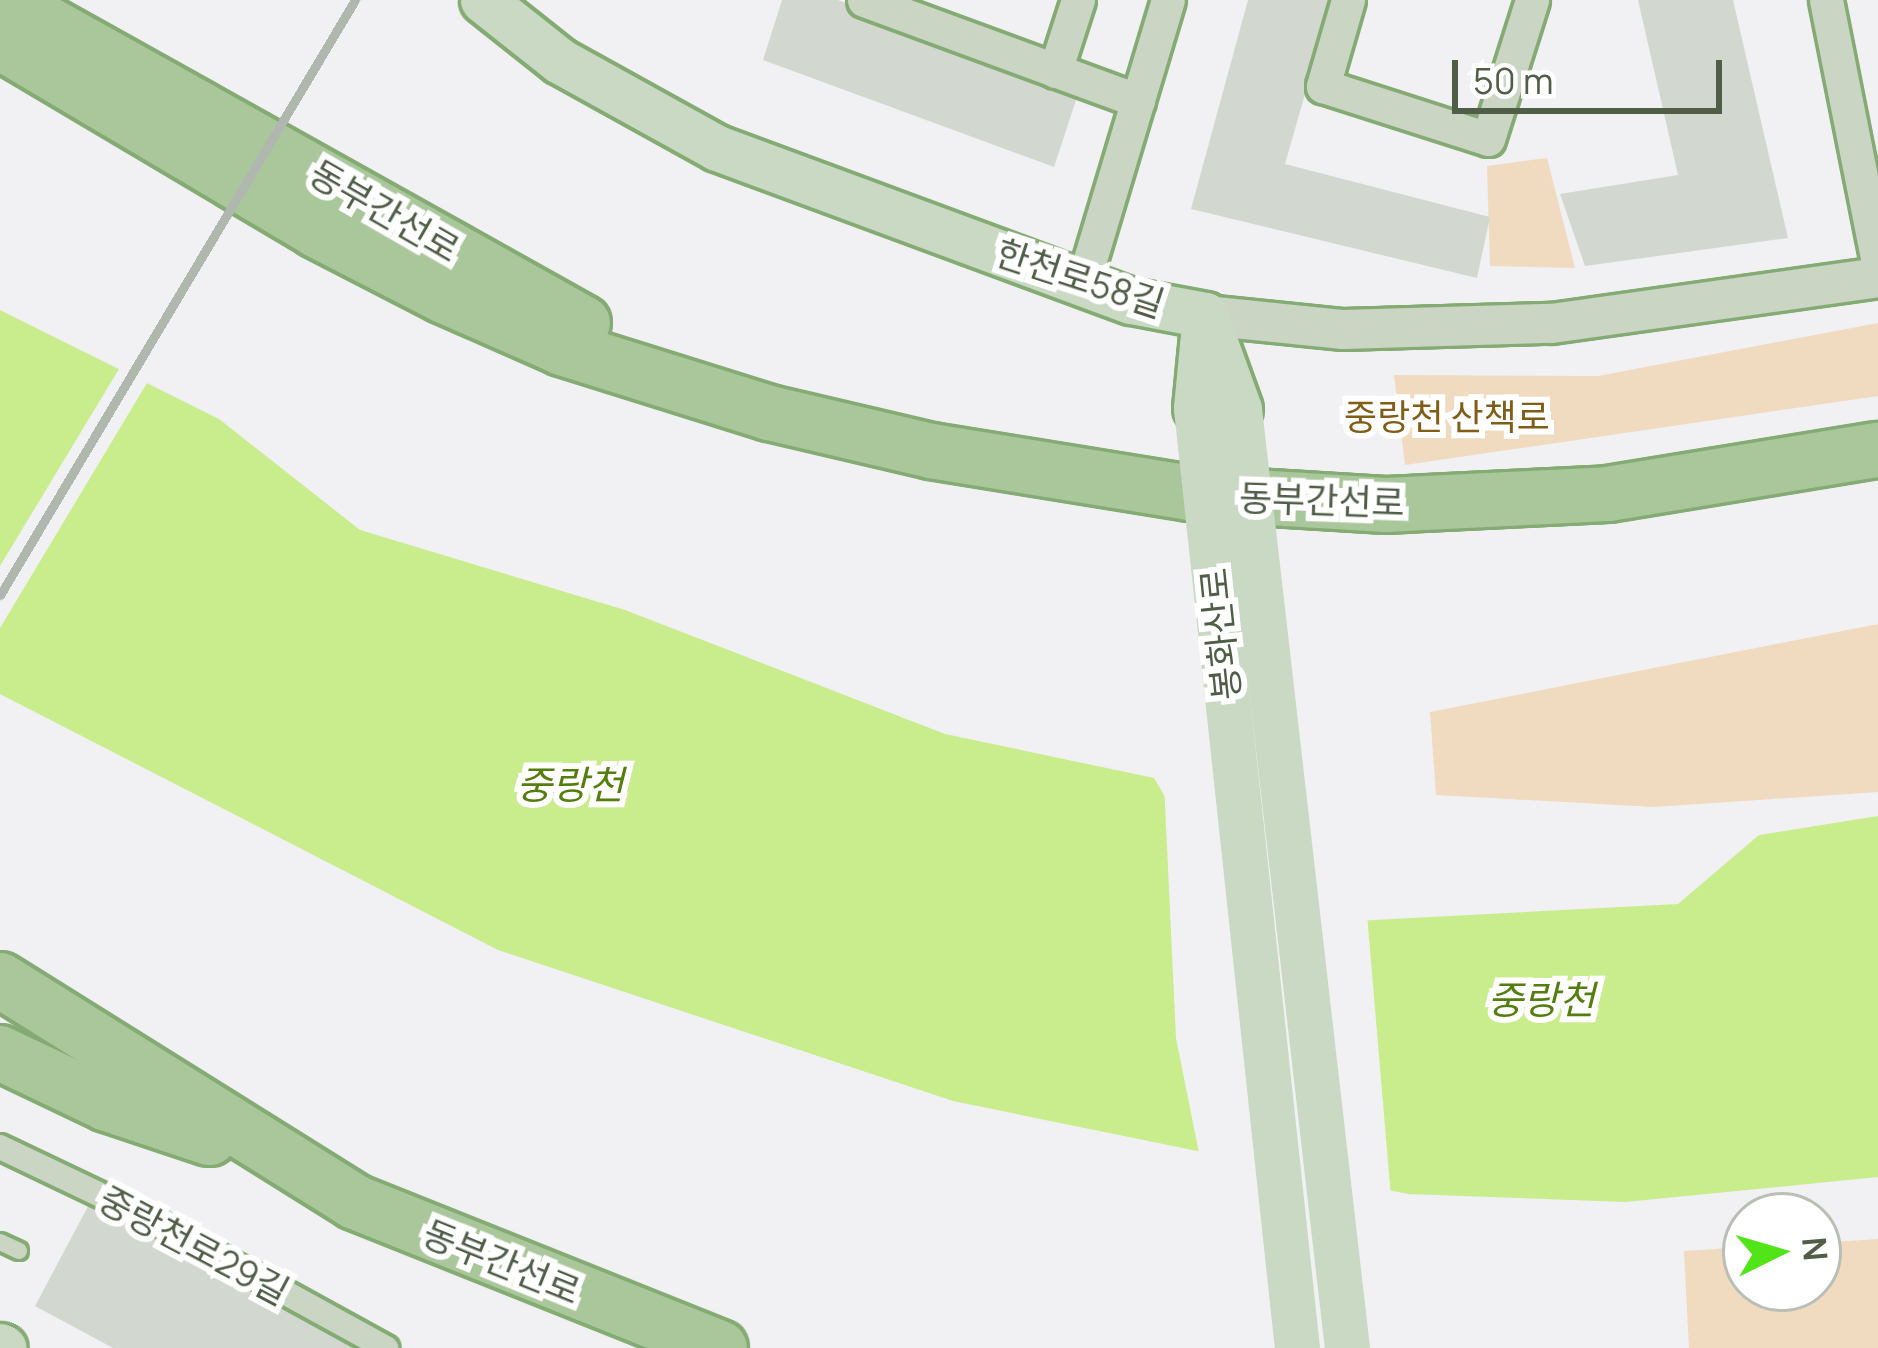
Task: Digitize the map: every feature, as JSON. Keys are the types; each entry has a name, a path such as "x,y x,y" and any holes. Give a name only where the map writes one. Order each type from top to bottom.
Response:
{"highway":[{"name":"동부간선로","path":"5,0 574,319 770,413"},
{"name":"동부간선로","path":"0,42 316,230 442,296 562,348 770,413 1078,477 1297,503 1608,494 1878,450"},
{"name":"동부간선로","path":"0,980 289,1166 395,1219 720,1348"},
{"name":"동부간선로","path":"0,1053 107,1103 289,1166"}],"main road":[{"name":"한천로58길","path":"483,0 560,61 717,148 1083,283 1205,315"},
{"name":"봉화산로","path":"1205,315 1347,1348"},
{"name":"봉화산로","path":"1218,408 1297,1348"}],"street":[{"path":"864,0 1138,101"},
{"path":"1055,71 1078,0"},
{"path":"1083,283 1168,0"},
{"path":"1348,0 1323,86 1488,140 1532,0"},
{"path":"1838,3 1878,263"},
{"name":"한천로58길","path":"1205,315 1343,329 1551,323 1878,277"},
{"name":"중랑천로29길","path":"4,1152 386,1348"}],"lane":[{"path":"0,1242 19,1251"}],"green space":[{"path":"1547,158 1575,268 1490,266 1487,166"},
{"name":"중랑천 산책로","path":"1878,323 1878,396 1405,465 1394,375 1598,376"},
{"path":"1878,624 1878,792 1654,807 1436,795 1430,712"},
{"path":"1878,1239 1878,1348 1689,1348 1684,1251 1722,1249 1722,1312 1842,1312 1842,1241"}],"water":[{"name":"중랑천","path":"0,310 219,419 360,530 625,610 945,734 1154,778 1241,927 1678,904 1759,835 1878,816 1878,1177 1625,1202 1408,1194 953,1101 498,950 0,694"}],"pier":[{"path":"122,364 150,378 0,628 0,566"},
{"path":"1164,783 1244,921 1367,914 1391,1197 1200,1158 1176,1038"}],"building":[{"path":"782,0 838,0 1079,91 1054,167 763,60"},
{"path":"1248,0 1332,0 1285,164 1490,217 1477,278 1191,209"},
{"path":"1638,0 1733,0 1788,238 1585,266 1560,194 1678,175"},
{"path":"93,1197 374,1348 113,1348 35,1306"}],"railway":[{"path":"0,595 355,0"}]}
